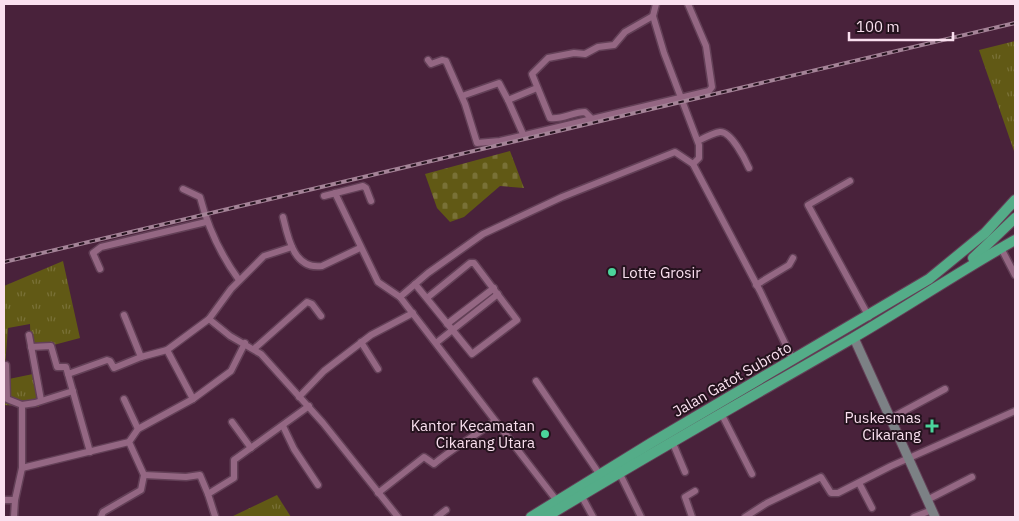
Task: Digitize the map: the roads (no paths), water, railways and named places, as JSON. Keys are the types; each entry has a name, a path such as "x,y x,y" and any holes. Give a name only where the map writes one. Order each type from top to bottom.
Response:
{"highway":[{"name":"Jalan Gatot Subroto","path":"531,517 793,360 869,317 929,279 985,233 1015,200"},
{"path":"951,276 1015,218"},
{"path":"951,276 1015,240"},
{"name":"Jalan Gatot Subroto","path":"546,517 720,413 854,338 951,276"}],"main road":[{"path":"854,338 933,514"}],"street":[{"path":"428,60 431,64 445,60 462,96 479,144 707,92 712,87 706,46 688,4"},
{"path":"656,5 653,16 668,64 683,98 698,141 699,158 693,164"},
{"path":"592,119 586,112 550,118 532,74 544,60 559,55 585,54 598,47 612,46 625,32 653,16"},
{"path":"462,96 499,83 524,134"},
{"path":"508,100 511,97 537,88"},
{"path":"698,141 720,132 726,134 736,145 750,168"},
{"path":"400,297 477,238 562,197 672,152 680,154 693,164 793,360"},
{"path":"850,181 808,205 869,317"},
{"path":"324,196 363,186 366,188 371,202"},
{"path":"183,188 200,197 206,222 221,254 239,280"},
{"path":"335,193 378,282 400,297 557,501"},
{"path":"283,217 292,246 299,260 319,267 360,248"},
{"path":"100,269 93,253 101,247 206,222"},
{"path":"68,374 107,360 110,361 114,368 141,357 168,350 209,319 239,280 266,254 292,246"},
{"path":"1001,248 1015,275"},
{"path":"756,285 789,265 793,258"},
{"path":"415,284 472,354 516,320 494,288 472,263 427,298"},
{"path":"447,324 494,288"},
{"path":"436,343 498,294"},
{"path":"255,348 307,302 312,304 321,316"},
{"path":"299,396 324,371 361,342 375,332 413,313"},
{"path":"124,315 141,357"},
{"path":"209,319 230,336 255,348 309,406 398,517"},
{"path":"29,335 35,359 41,400"},
{"path":"361,342 378,369"},
{"path":"22,468 129,442 138,429 193,399 231,371 245,343"},
{"path":"31,348 51,346 57,367 66,367 90,452"},
{"path":"168,350 193,399"},
{"path":"6,365 7,399 22,405 73,391"},
{"path":"536,381 600,475"},
{"path":"891,418 945,389"},
{"path":"124,399 138,429"},
{"path":"14,517 15,500 22,468 22,405"},
{"path":"208,494 234,478 234,460 309,406"},
{"path":"745,517 766,503 818,478 822,478 834,494 1015,411"},
{"path":"720,413 752,474"},
{"path":"378,493 424,457 434,464 455,446 474,437 495,420"},
{"path":"232,422 251,448"},
{"path":"283,426 294,449 318,485"},
{"path":"672,441 686,472"},
{"path":"101,517 103,512 139,493 144,475 129,442"},
{"path":"619,472 641,517"},
{"path":"144,475 200,475 215,516"},
{"path":"927,500 972,477"},
{"path":"858,482 872,508"},
{"path":"692,517 685,497 695,491"},
{"path":"581,496 593,517"},
{"path":"4,500 15,500"},
{"path":"436,517 446,510"},
{"path":"914,517 933,514"}],"railway":[{"path":"4,262 1015,23"}],"place":[{"name":"Lotte Grosir","path":"612,272"},
{"name":"Puskesmas Cikarang","path":"932,426"},
{"name":"Kantor Kecamatan Cikarang Utara","path":"545,434"}]}
